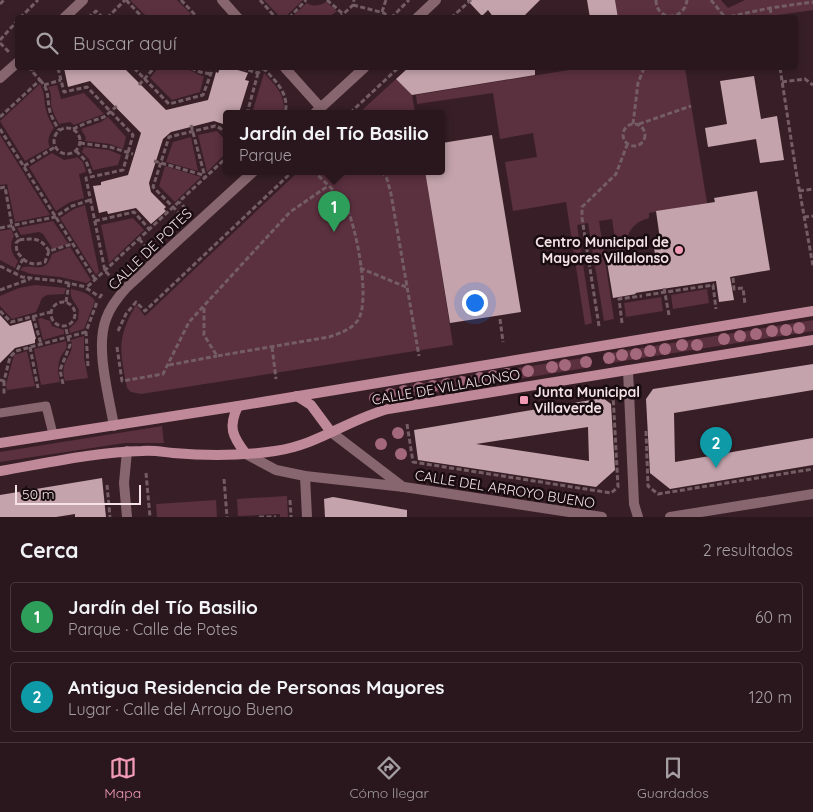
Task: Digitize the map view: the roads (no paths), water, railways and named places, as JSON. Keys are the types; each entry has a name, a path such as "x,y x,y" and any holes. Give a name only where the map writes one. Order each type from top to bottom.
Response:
{"main road":[{"name":"CALLE DE VILLALONSO","path":"0,443 238,406 813,311"},
{"name":"CALLE DE VILLALONSO","path":"0,471 127,451 246,454 294,447 314,441 362,417 388,409 813,340"},
{"path":"296,396 311,405 331,432"},
{"path":"238,406 232,418 232,428 235,440 246,454"}],"street":[{"path":"67,15 83,0"},
{"path":"222,0 235,15"},
{"path":"420,15 436,0"},
{"path":"0,78 15,65"},
{"path":"287,70 317,110"},
{"path":"319,110 362,70"},
{"name":"CALLE DE POTES","path":"114,426 101,348 105,319 114,303 127,287 250,175"},
{"path":"628,370 634,504 638,517"},
{"name":"CALLE DEL ARROYO BUENO","path":"331,432 404,487"},
{"path":"127,451 124,483 127,517"},
{"name":"CALLE DEL ARROYO BUENO","path":"246,454 276,470 305,476 404,487 602,517"},
{"path":"305,476 307,517"},
{"path":"670,517 813,494"}],"lane":[{"path":"0,413 46,406 53,434"}],"place":[{"name":"Jardín del Tío Basilio","path":"334,232"},
{"name":"Centro Municipal de Mayores Villalonso","path":"679,250"},
{"name":"Junta Municipal Villaverde","path":"524,400"},
{"name":"Antigua Residencia de Personas Mayores","path":"716,468"}]}
